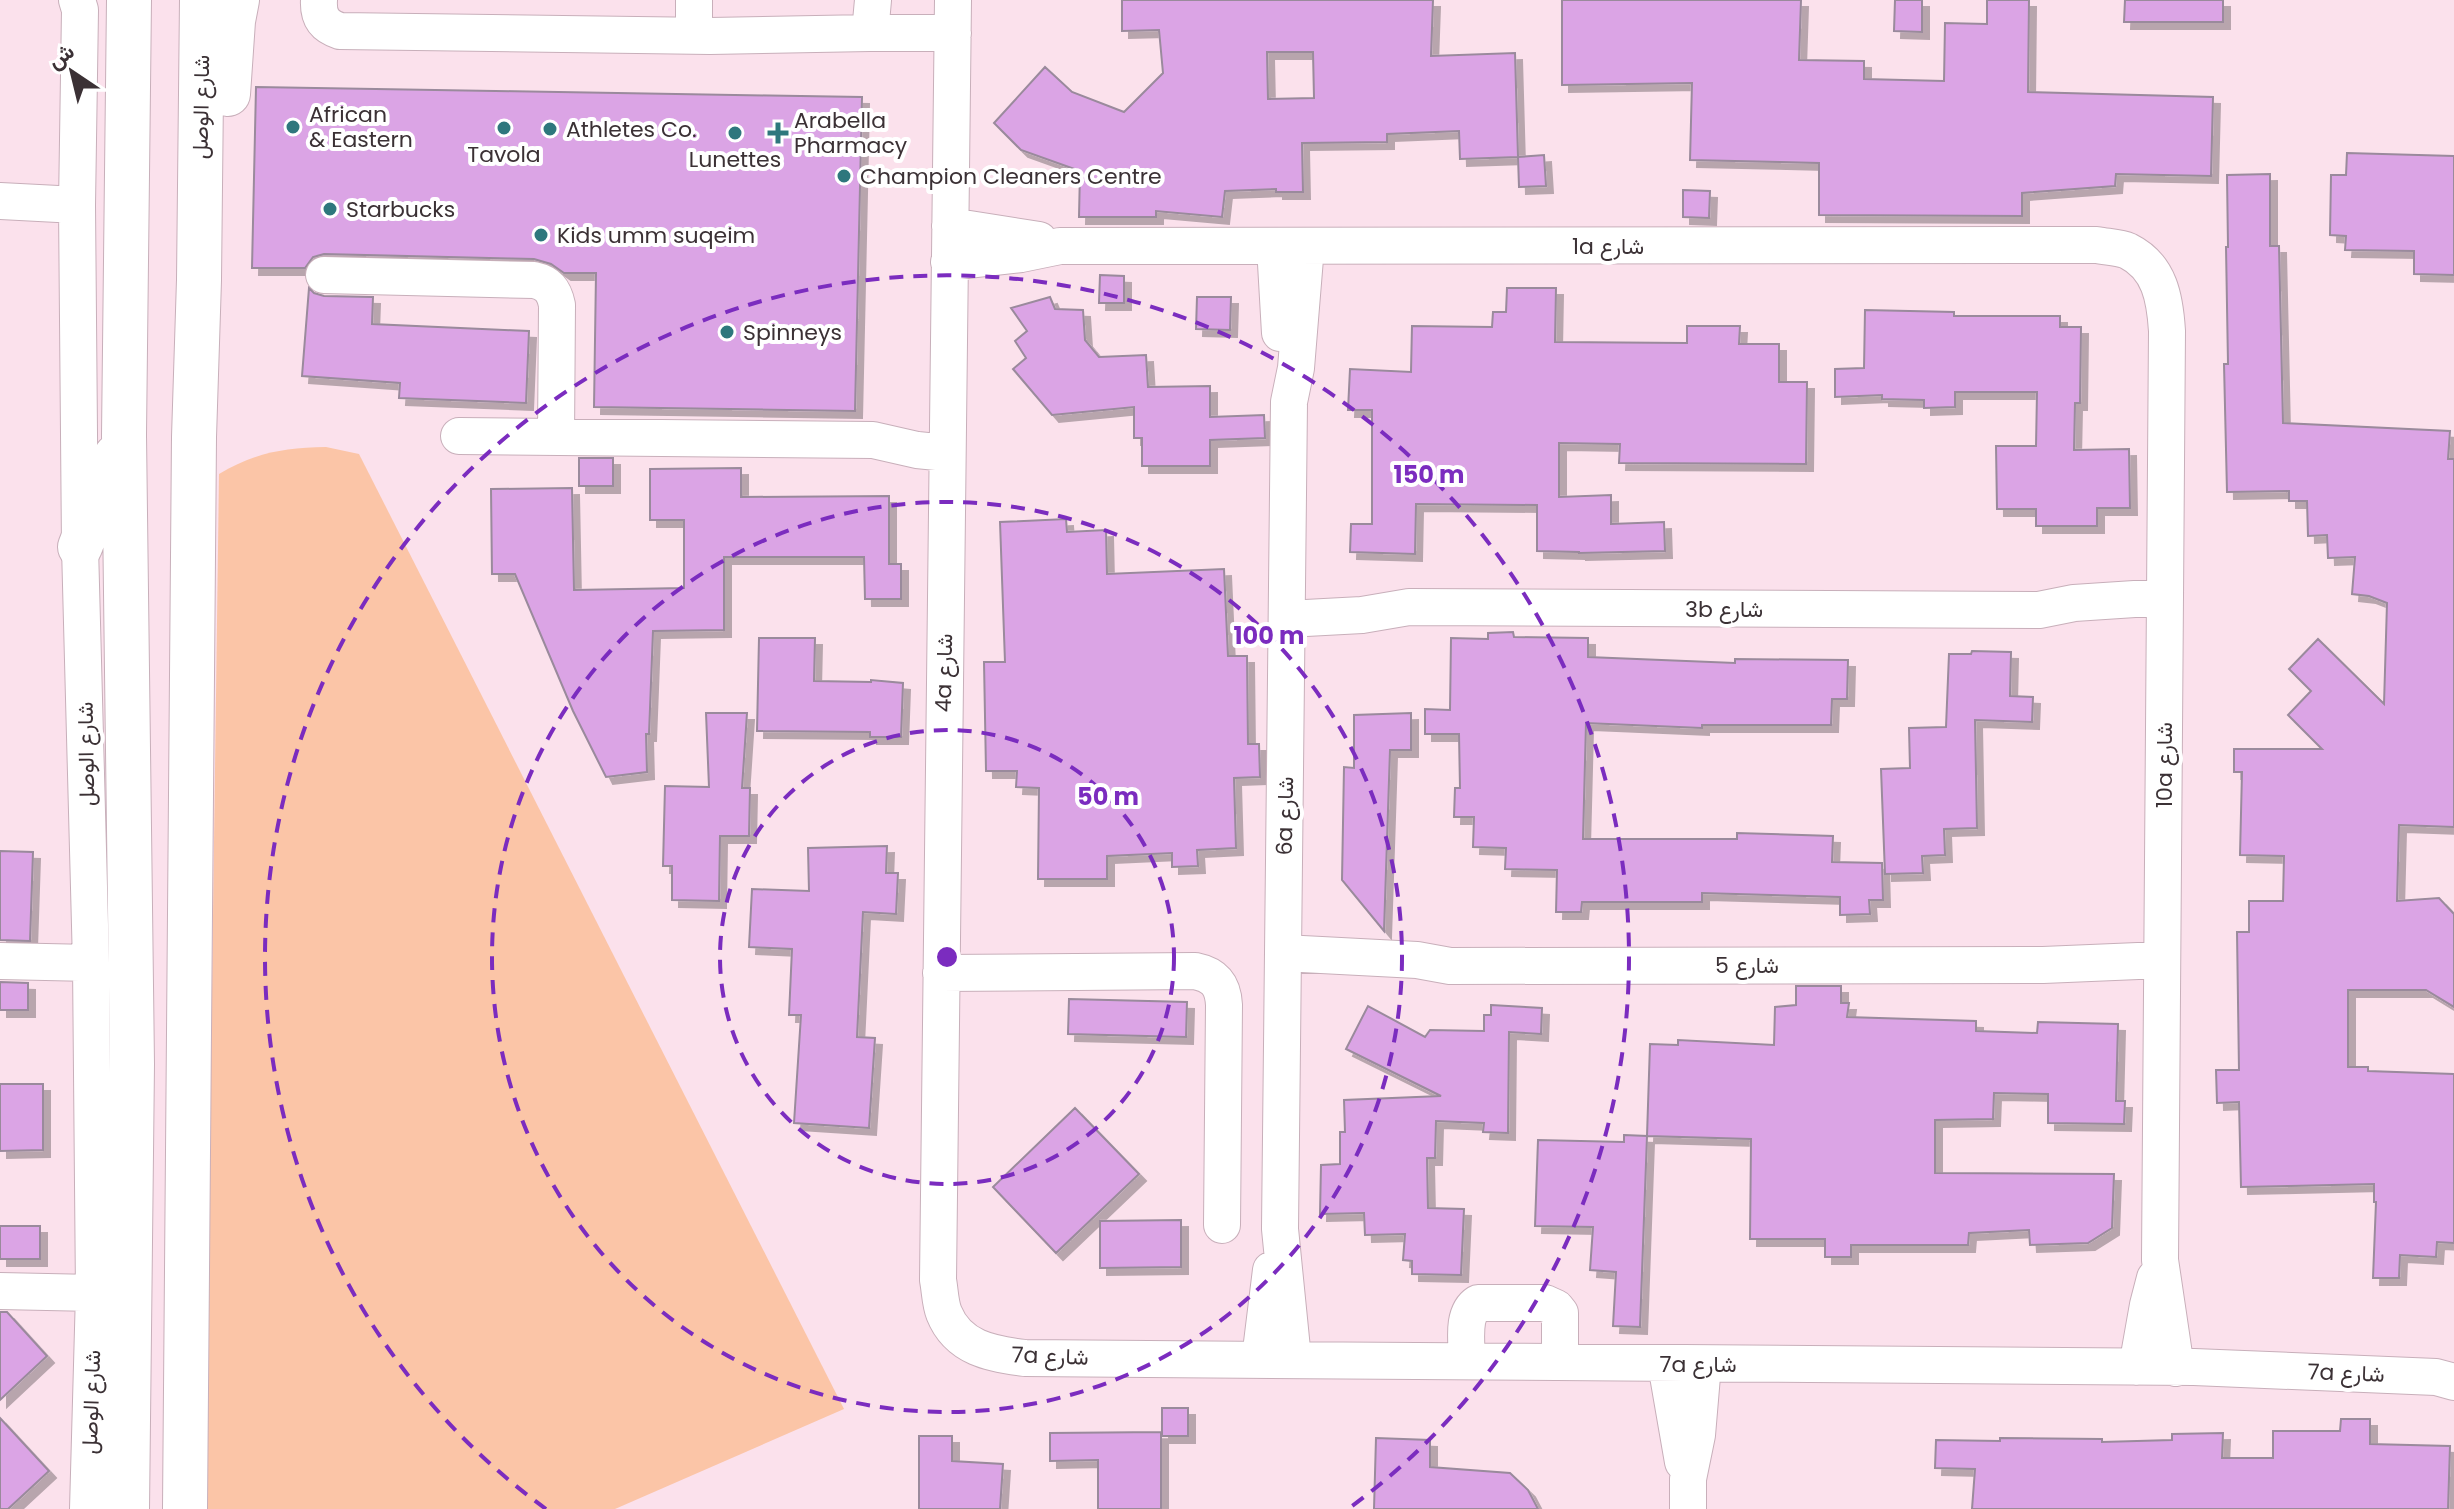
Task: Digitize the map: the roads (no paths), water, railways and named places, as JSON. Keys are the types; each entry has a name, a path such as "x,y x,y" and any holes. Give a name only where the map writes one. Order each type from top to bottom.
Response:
{"main road":[{"path":"112,0 128,53"},
{"name":"شارع الوصل","path":"127,1509 132,1064 124,435 129,0"},
{"path":"175,0 178,195 188,253 199,280"},
{"name":"شارع الوصل","path":"185,1509 194,485 202,0"},
{"path":"199,212 215,169 225,125 237,0"},
{"path":"80,547 124,435"}],"street":[{"name":"شارع الوصل","path":"77,0 80,10 77,205 80,547 91,963 94,1293 88,1509"},
{"path":"319,0 319,14 324,22 340,31 694,17 953,16"},
{"name":"4a شارع","path":"953,16 938,1280 944,1313 963,1340"},
{"path":"0,201 77,205"},
{"name":"1a شارع","path":"950,226 1015,235 1060,246"},
{"name":"1a شارع","path":"949,262 1060,246 2097,245 2127,251 2151,268"},
{"name":"6a شارع","path":"1276,1359 1272,1262 1280,1229 1289,402 1297,357 1290,246"},
{"name":"10a شارع","path":"2151,268 2164,298 2167,331 2160,1265 2176,1368"},
{"path":"324,275 543,282 555,295 557,305 556,437"},
{"path":"459,436 947,440"},
{"name":"3b شارع","path":"1287,606 1362,615 1409,607 2039,610 2072,617 2165,610"},
{"path":"0,961 91,963"},
{"name":"شارع 5","path":"1283,967 1403,975 1450,966 2043,965 2076,975 2162,977"},
{"path":"941,973 1195,971 1217,981 1223,992 1222,1225"},
{"path":"1223,1125 1281,1127"},
{"name":"10a شارع","path":"2137,1367 2148,1305 2160,1265"},
{"path":"0,1291 94,1293"},
{"path":"1467,1361 1467,1318 1473,1307 1478,1303 1530,1303 1551,1304 1560,1313 1560,1362"},
{"name":"7a شارع","path":"963,1340 991,1354 1025,1358 2137,1367 2448,1377"},
{"path":"1666,1364 1688,1494"},
{"path":"1688,1494 1703,1364"}],"place":[{"name":"African & Eastern","path":"293,127"},
{"name":"Tavola","path":"504,128"},
{"name":"Athletes Co.","path":"550,129"},
{"name":"Lunettes","path":"735,133"},
{"name":"Arabella Pharmacy","path":"778,133"},
{"name":"Champion Cleaners Centre","path":"844,176"},
{"name":"Starbucks","path":"330,209"},
{"name":"Kids umm suqeim","path":"541,235"},
{"name":"Spinneys","path":"727,332"}]}
